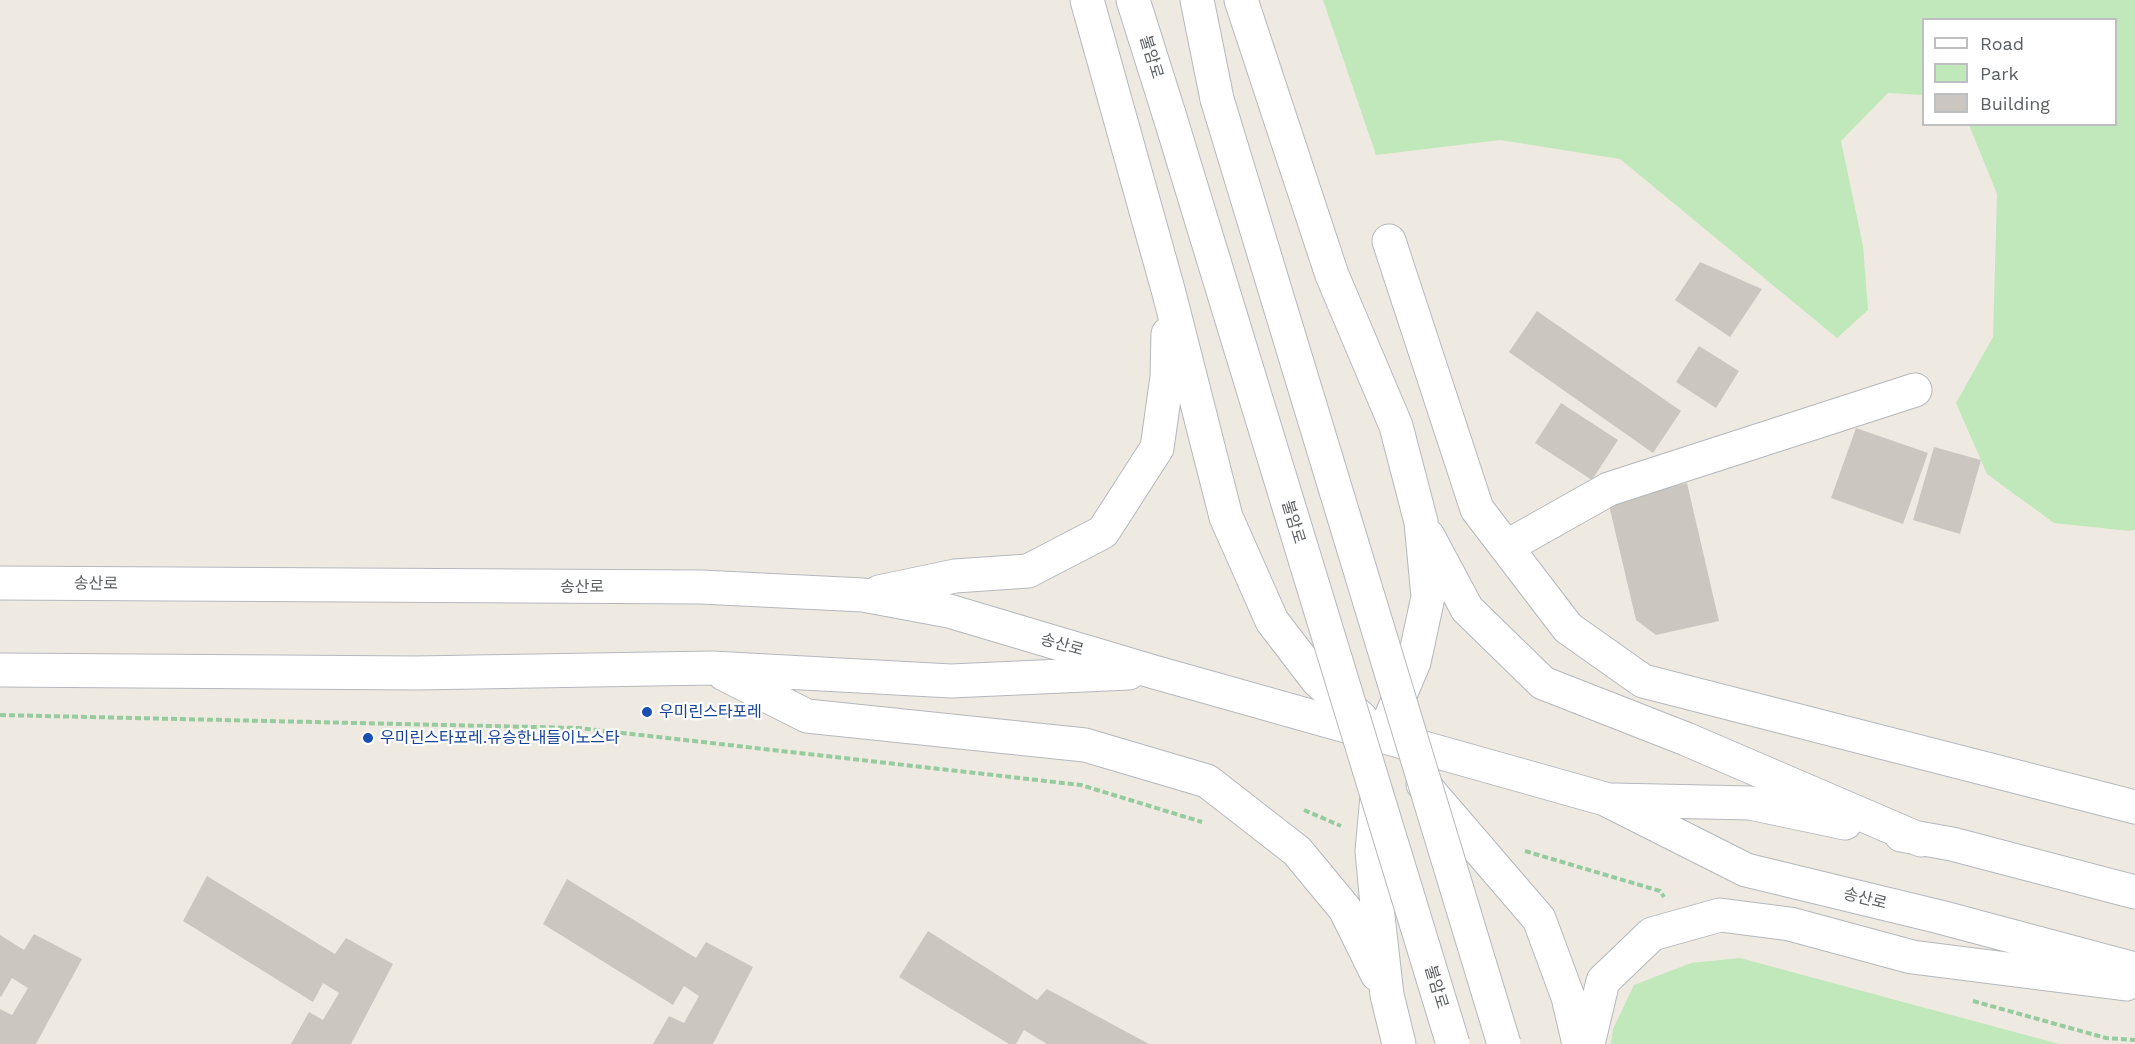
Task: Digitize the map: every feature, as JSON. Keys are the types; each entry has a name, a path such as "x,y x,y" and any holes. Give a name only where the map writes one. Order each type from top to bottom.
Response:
{"street":[{"path":"1087,0 1169,293 1226,517 1272,621 1318,681 1383,736 1539,919 1568,997 1579,1044"},
{"name":"불암로","path":"1133,0 1453,1044"},
{"path":"1197,0 1217,99 1504,1044"},
{"path":"1241,0 1332,275 1396,426 1421,522 1428,597 1414,662 1383,736 1373,841 1373,862 1387,995 1400,1044"},
{"path":"1389,241 1477,509 1568,628 1642,681 2135,807"},
{"path":"863,595 955,576 1028,571 1103,532 1157,448 1167,377 1169,293"},
{"path":"1506,547 1609,489 1915,390"},
{"path":"1421,522 1467,609 1543,683 1686,739 1921,840"},
{"name":"송산로","path":"0,583 701,587 863,595 949,611 1154,672 1605,799 1746,870 1941,917 2135,969"},
{"path":"712,668 807,716 1085,745 1207,781 1297,851 1344,909 1387,995"},
{"name":"송산로","path":"0,670 416,673 712,668 951,681 1154,672"},
{"name":"송산로","path":"1605,799 1750,803 1921,840 1952,844 2135,892"},
{"path":"1588,1044 1603,981 1652,934 1720,915 1790,924 1912,957 2135,986"}],"path":[{"path":"0,715 579,728 1081,785 1222,828 1238,805"},
{"path":"1300,808 1373,841"},
{"path":"1478,848 1532,852 1660,891 1685,925"},
{"path":"1971,1001 2106,1038 2135,1040"}],"green space":[{"path":"1323,0 2135,0 2135,530 2054,523 1987,474 1956,403 1993,337 1997,194 1969,126 2117,126 2117,18 1922,18 1922,95 1888,93 1841,141 1863,246 1868,310 1837,338 1620,159 1500,140 1376,155"},
{"path":"1740,958 2059,1044 1611,1044 1613,1029 1634,985 1691,963"}],"building":[{"path":"1700,262 1762,289 1730,337 1675,300"},
{"path":"1537,311 1681,411 1653,453 1509,352"},
{"path":"1699,346 1739,371 1716,408 1676,382"},
{"path":"1561,403 1618,440 1592,480 1535,443"},
{"path":"1856,428 1928,453 1903,524 1831,498"},
{"path":"1934,447 1981,460 1960,534 1913,520"},
{"path":"1687,483 1719,621 1656,635 1636,620 1608,501"},
{"path":"207,876 335,954 346,938 393,964 351,1044 291,1044 309,1012 323,1020 339,993 323,983 313,1002 183,921"},
{"path":"567,879 696,958 706,942 753,967 713,1044 653,1044 669,1016 684,1023 699,996 684,986 673,1005 543,924"},
{"path":"928,931 1037,1000 1047,989 1149,1044 1047,1044 1024,1030 1016,1044 1009,1044 899,977"},
{"path":"34,934 82,959 36,1044 0,1044 0,1009 12,1015 28,988 12,978 0,996 0,935 24,950"}],"place":[{"name":"우미린스타포레","path":"647,712"},
{"name":"우미린스타포레.유승한내들이노스타","path":"368,738"}]}
